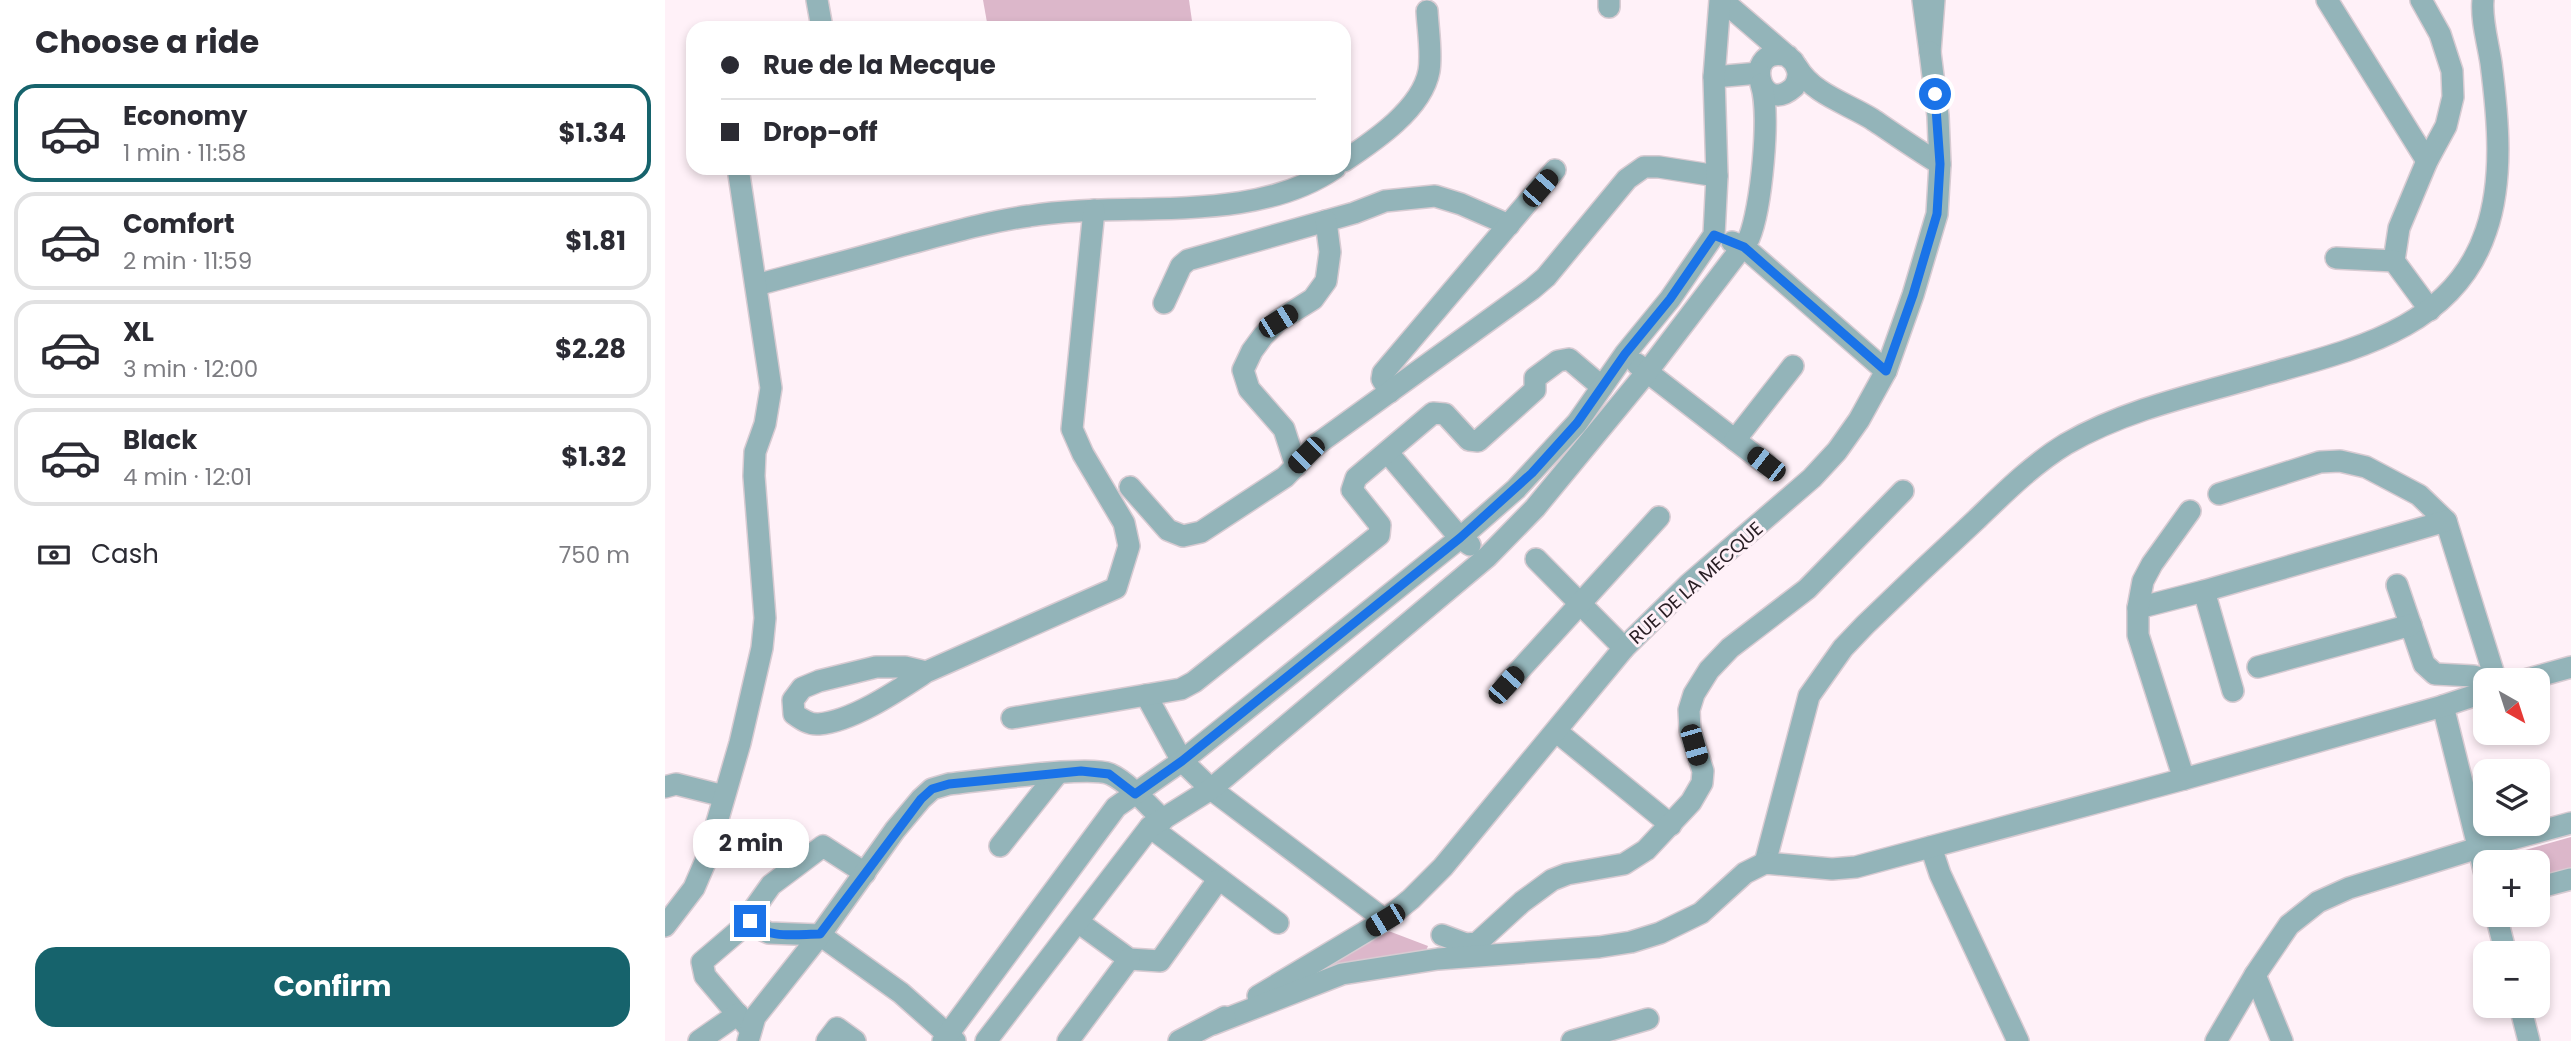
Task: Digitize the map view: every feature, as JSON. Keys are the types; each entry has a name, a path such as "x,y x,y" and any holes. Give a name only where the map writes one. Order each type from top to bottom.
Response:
{"street":[{"path":"817,0 821,21"},
{"path":"1721,0 1792,62 1817,89 1871,119 1940,164"},
{"path":"865,873 823,846 771,885 749,916 750,921 755,927 769,933 820,934 901,993 949,1039 1117,807 1182,761 1460,538 1548,457 1577,423 1625,354 1670,299 1714,235 1717,176 1714,77 1721,0"},
{"path":"1923,0 1930,52"},
{"path":"1930,52 1934,0"},
{"path":"2327,0 2427,161"},
{"path":"2421,0 2440,34 2452,71 2453,97 2445,126 2427,161 2399,229 2394,261 2430,310"},
{"path":"1765,863 1809,696 1843,648 1865,625 2033,468 2065,445 2110,423 2168,402 2358,349 2410,323 2430,310 2453,288 2472,262 2486,233 2494,202 2496,112 2483,0"},
{"path":"1351,156 1392,125 1415,100 1426,83 1429,68 1427,11"},
{"name":"RUE DE LA MECQUE","path":"1179,1041 1213,1024 1385,920 1411,899 1443,867 1624,648 1689,584 1812,478 1837,450 1859,420 1886,371 1913,295 1937,214 1940,164 1938,116 1930,52"},
{"path":"986,1041 1157,823 1211,789 1487,558 1558,482 1744,247 1756,216 1767,115 1760,67 1769,57 1775,55 1792,62"},
{"path":"1767,115 1798,81 1792,62"},
{"path":"1714,77 1760,79"},
{"path":"1760,79 1770,93 1817,89"},
{"path":"1130,487 1168,530 1183,536 1201,531 1285,477 1316,445 1546,277 1627,179 1644,167 1717,176"},
{"path":"1390,392 1382,379 1383,373 1555,170"},
{"path":"665,926 694,888 706,860 753,693 765,618 754,476 755,452 765,424 771,388 739,175"},
{"path":"756,285 991,222 1094,209 1244,203 1294,190 1322,175"},
{"path":"1164,303 1181,266 1188,260 1326,221 1385,201 1435,196 1509,225"},
{"path":"926,672 905,667 876,667 819,681 802,688 793,700 794,714 804,722 817,724 876,704 926,672 1116,587 1129,546 1124,523 1083,454 1072,429 1094,209"},
{"path":"1296,466 1284,429 1249,389 1243,370 1263,336 1278,321 1313,299 1326,281 1330,252 1326,221"},
{"path":"1714,235 1744,247 1886,371"},
{"path":"2336,258 2394,261"},
{"path":"1625,354 1766,464"},
{"path":"1012,718 1181,689 1194,682 1379,535 1380,525 1352,490 1356,478 1433,413 1445,414 1469,440 1478,441 1535,390 1535,378 1558,361 1569,359 1602,387"},
{"path":"1735,440 1793,366"},
{"path":"1388,453 1460,538 1487,558"},
{"path":"2219,494 2320,462 2340,461 2366,467 2419,495 2447,521 2490,668"},
{"path":"1442,935 1466,944 1477,943 1522,902 1552,880 1567,874 1624,864 1646,850 1691,802 1702,783 1703,771 1690,730 1689,710 1694,694 1709,670 1730,648 1807,589 1903,491"},
{"path":"2184,779 2138,635 2138,608 2143,581 2152,564 2190,511"},
{"path":"1506,685 1659,517"},
{"path":"2138,608 2447,521"},
{"path":"1536,559 1624,648"},
{"path":"2397,586 2428,670 2435,674 2473,676"},
{"path":"2204,591 2233,691"},
{"path":"2257,667 2411,625"},
{"path":"2550,673 2571,667"},
{"path":"1146,695 1182,761 1211,789 1385,920"},
{"path":"1213,1024 1342,974 1439,959 1599,947 1631,942 1660,933 1701,913 1745,873 1765,863 1832,869 1856,867 2184,779 2473,696"},
{"path":"2443,706 2478,848"},
{"path":"1557,732 1671,825"},
{"path":"699,1041 745,1028 820,934 895,830 932,789 949,784 1081,771 1109,774 1135,794 1157,823 1218,880 1278,923"},
{"path":"1000,846 1056,774"},
{"path":"665,787 675,784 724,796"},
{"path":"2216,1041 2255,975 2289,925 2318,902 2349,888 2478,848 2571,823"},
{"path":"1931,847 1940,874 2018,1041"},
{"path":"2550,885 2571,879"},
{"path":"1078,922 1129,959 1160,961 1218,880"},
{"path":"745,1028 705,976 702,962 750,921"},
{"path":"1068,1041 1129,959"},
{"path":"2255,975 2282,1041"},
{"path":"2523,1018 2529,1041"},
{"path":"1572,1041 1648,1019"},
{"path":"827,1041 837,1028 855,1041"}],"shaded area":[{"path":"983,0 1189,0 1192,21 987,21"},
{"path":"2571,837 2571,872 2550,878 2550,850 2526,850"},
{"path":"1386,930 1428,946 1423,958 1309,984 1308,973"}],"route":[{"path":"750,921 755,927 769,933 820,934 895,830 932,789 949,784 1081,771 1109,774 1135,794 1182,761 1460,538 1516,489 1577,423 1625,354 1670,299 1714,235 1744,247 1886,371 1913,295 1937,214 1940,164 1935,94"}]}
